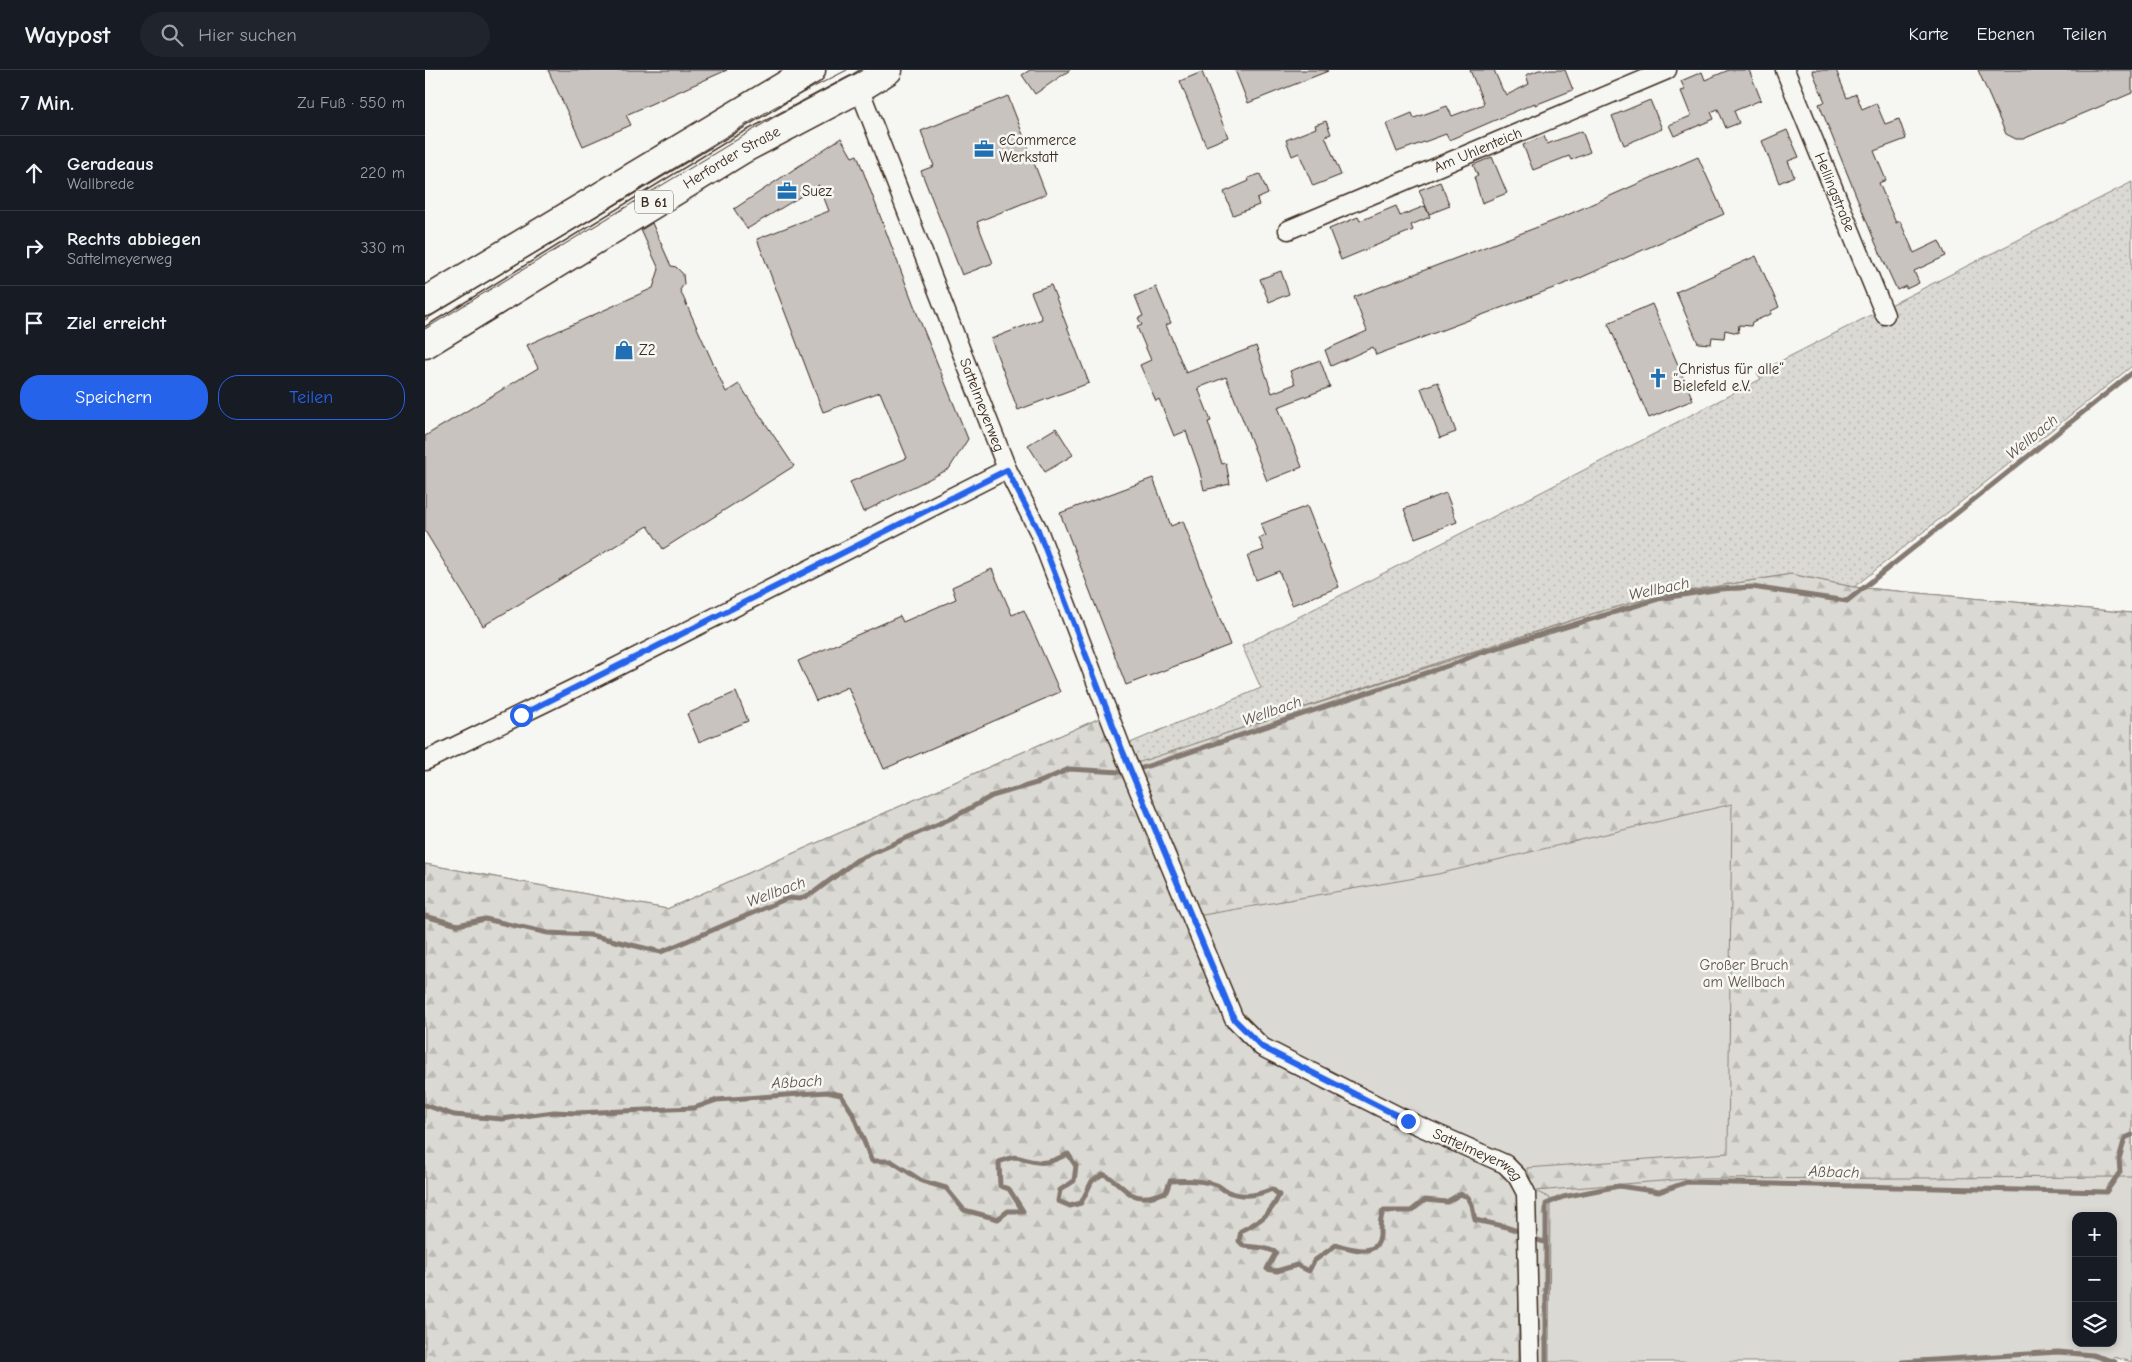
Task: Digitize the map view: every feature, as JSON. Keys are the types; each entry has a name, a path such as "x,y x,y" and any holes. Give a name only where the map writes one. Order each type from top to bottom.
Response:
{"main road":[{"name":"B 61","path":"425,302 811,70"},
{"name":"Herforder Straße","path":"425,344 856,79 888,70"}],"street":[{"name":"Am Uhlenteich","path":"1288,230 1667,70"},
{"name":"Hellingstraße","path":"1785,70 1885,314"},
{"name":"Sattelmeyerweg","path":"856,79 1007,470 1038,530 1123,752 1234,1019 1262,1047 1408,1121 1505,1164 1517,1176 1526,1193 1530,1362"},
{"path":"425,761 599,676 1007,470"}],"green space":[{"path":"2132,182 2132,366 1854,587 1791,574 1657,596 1595,613 1455,657 1137,763 1130,743 1261,688 1242,646 1761,379 1757,373"},
{"name":"Großer Bruch am Wellbach","path":"1791,574 1854,587 2132,613 2132,1362 2113,1357 2111,1362 425,1362 425,864 667,909 1100,718 1120,769 1455,657 1721,584"},
{"path":"1791,574 1854,587 2132,613 2132,1177 1687,1179 1535,1191 1550,1198 1549,1362 1534,1362 1534,1191 1527,1168 1728,1153 1732,804 1438,874 1197,916 1135,763 1595,613 1657,596"},
{"path":"1100,718 1120,768 1124,767 1230,1023 1499,1170 1518,1195 1519,1362 425,1362 425,864 667,909"}],"building":[{"path":"548,70 727,70 626,115 631,125 583,146"},
{"path":"1030,70 1070,70 1035,94 1022,75"},
{"path":"1235,70 1327,70 1328,71 1248,103"},
{"path":"1470,70 1494,70 1503,91 1507,95 1529,84 1526,75 1539,70 1565,70 1573,90 1535,105 1535,103 1449,140 1446,134 1397,152 1386,124 1412,113 1414,118 1447,106 1452,116 1484,104"},
{"path":"1729,70 1749,70 1761,100 1734,111 1739,123 1726,128 1718,109 1711,112 1714,119 1674,136 1669,125 1691,116 1681,91 1685,90 1681,81 1702,72 1705,80"},
{"path":"1812,70 1836,70 1847,98 1856,94 1862,109 1876,103 1885,124 1899,119 1906,139 1874,151 1886,180 1879,183 1896,223 1900,221 1914,253 1939,241 1946,256 1914,271 1919,283 1906,289 1906,286 1897,290 1875,242 1819,104 1825,102"},
{"path":"1978,70 2132,70 2132,93 2023,139 2016,139 2006,134"},
{"path":"1202,72 1228,137 1206,146 1180,81"},
{"path":"1008,96 1046,194 977,222 993,263 962,275 921,171 934,166 921,131"},
{"path":"1650,100 1662,129 1624,145 1612,116"},
{"path":"1326,121 1331,134 1325,136 1341,175 1313,186 1299,153 1292,156 1286,140 1316,128 1315,125"},
{"path":"1787,130 1799,157 1788,161 1794,176 1779,183 1762,141"},
{"path":"1582,131 1590,152 1571,160 1569,156 1533,170 1523,145 1544,136 1547,144"},
{"path":"841,138 852,157 857,155 918,316 968,439 949,469 863,512 850,482 907,458 880,392 823,412 757,239 829,211 819,185 747,229 734,209"},
{"path":"1492,157 1507,193 1482,203 1474,177 1478,176 1473,165"},
{"path":"1698,157 1724,214 1580,278 1376,355 1373,347 1331,366 1325,350 1367,331 1354,297 1556,220"},
{"path":"1260,174 1268,194 1257,199 1259,205 1233,215 1224,192 1249,181 1248,178"},
{"path":"1440,182 1450,206 1429,214 1419,190"},
{"path":"1396,206 1400,216 1425,206 1430,217 1411,225 1413,230 1341,260 1329,229 1358,217 1360,221"},
{"path":"652,223 671,266 676,267 683,274 684,284 680,290 726,392 739,384 794,466 663,549 648,526 483,626 425,531 425,436 538,368 527,345 653,288 659,269 641,230"},
{"path":"1756,256 1779,307 1771,311 1771,314 1752,322 1751,326 1739,325 1738,333 1725,330 1724,338 1712,337 1711,344 1698,343 1676,292"},
{"path":"1281,271 1289,294 1269,302 1260,279"},
{"path":"1051,285 1089,383 1018,410 991,339 1042,319 1031,292"},
{"path":"1156,287 1171,323 1166,325 1186,373 1256,346 1272,393 1295,384 1290,371 1320,360 1330,387 1278,407 1302,467 1267,481 1226,377 1198,388 1211,421 1208,422 1222,464 1226,463 1230,484 1204,490 1199,468 1186,431 1174,436 1159,399 1156,401 1140,365 1151,360 1137,327 1142,325 1138,318 1143,316 1135,296"},
{"path":"1652,304 1693,400 1649,418 1608,323"},
{"path":"1438,382 1456,432 1440,438 1421,388"},
{"path":"1056,428 1073,455 1045,472 1028,445"},
{"path":"1153,478 1171,526 1183,521 1230,645 1126,685 1060,513"},
{"path":"1446,493 1457,522 1415,538 1404,509"},
{"path":"1307,506 1339,587 1292,605 1279,571 1256,580 1247,556 1264,550 1259,538 1266,536 1261,524"},
{"path":"992,569 1012,615 1024,610 1060,692 884,769 848,687 816,701 798,661 900,616 903,622 956,599 952,587"},
{"path":"736,692 748,721 699,742 687,714"}],"waterway":[{"name":"Wellbach","path":"1136,770 1456,663 1480,653 1658,599 1720,589 1752,587 1847,601 2132,373"},
{"name":"Wellbach","path":"425,916 458,925 485,919 548,933 590,935 661,952 788,898 800,899 813,893 857,860 954,817 992,796 1040,782 1069,769 1120,772"},
{"name":"Aßbach","path":"425,1105 454,1115 502,1119 554,1112 576,1113 694,1108 717,1100 827,1092 841,1095 852,1112 872,1161 891,1161 922,1181 946,1188 964,1210 998,1219 1008,1211 1023,1211 1009,1189 1000,1186 999,1162 1015,1157 1045,1162 1068,1154 1076,1166 1074,1181 1060,1190 1058,1201 1070,1206 1081,1203 1092,1181 1103,1174 1114,1180 1128,1192 1139,1197 1166,1192 1170,1181 1205,1182 1217,1185 1232,1193 1244,1195 1255,1195 1272,1189 1279,1195 1276,1202 1259,1221 1241,1231 1239,1241 1244,1246 1264,1248 1276,1252 1267,1269 1277,1271 1297,1265 1309,1271 1314,1261 1336,1245 1369,1250 1378,1242 1383,1211 1411,1211 1425,1200 1447,1202 1460,1194 1468,1197 1475,1220 1521,1232"},
{"name":"Aßbach","path":"1546,1362 1546,1204 1563,1197 1619,1186 1659,1192 1687,1182 2106,1192 2120,1172 2119,1159 2125,1138 2132,1135"},
{"name":"Aßbach","path":"1538,1240 1546,1243"},
{"path":"1902,1362 2058,1352 2092,1355 2115,1362"}],"tram line":[{"path":"425,320 773,108 847,70"},
{"path":"425,329 776,116 863,70"}],"place":[{"name":"eCommerce Werkstatt","path":"984,149"},
{"name":"Suez","path":"787,191"},
{"name":"Z2","path":"624,350"},
{"name":"„Christus für alle“ Bielefeld e.V.","path":"1658,378"}],"route":[{"path":"521,715 1007,470 1038,530 1123,752 1234,1019 1262,1047 1408,1121"}]}
